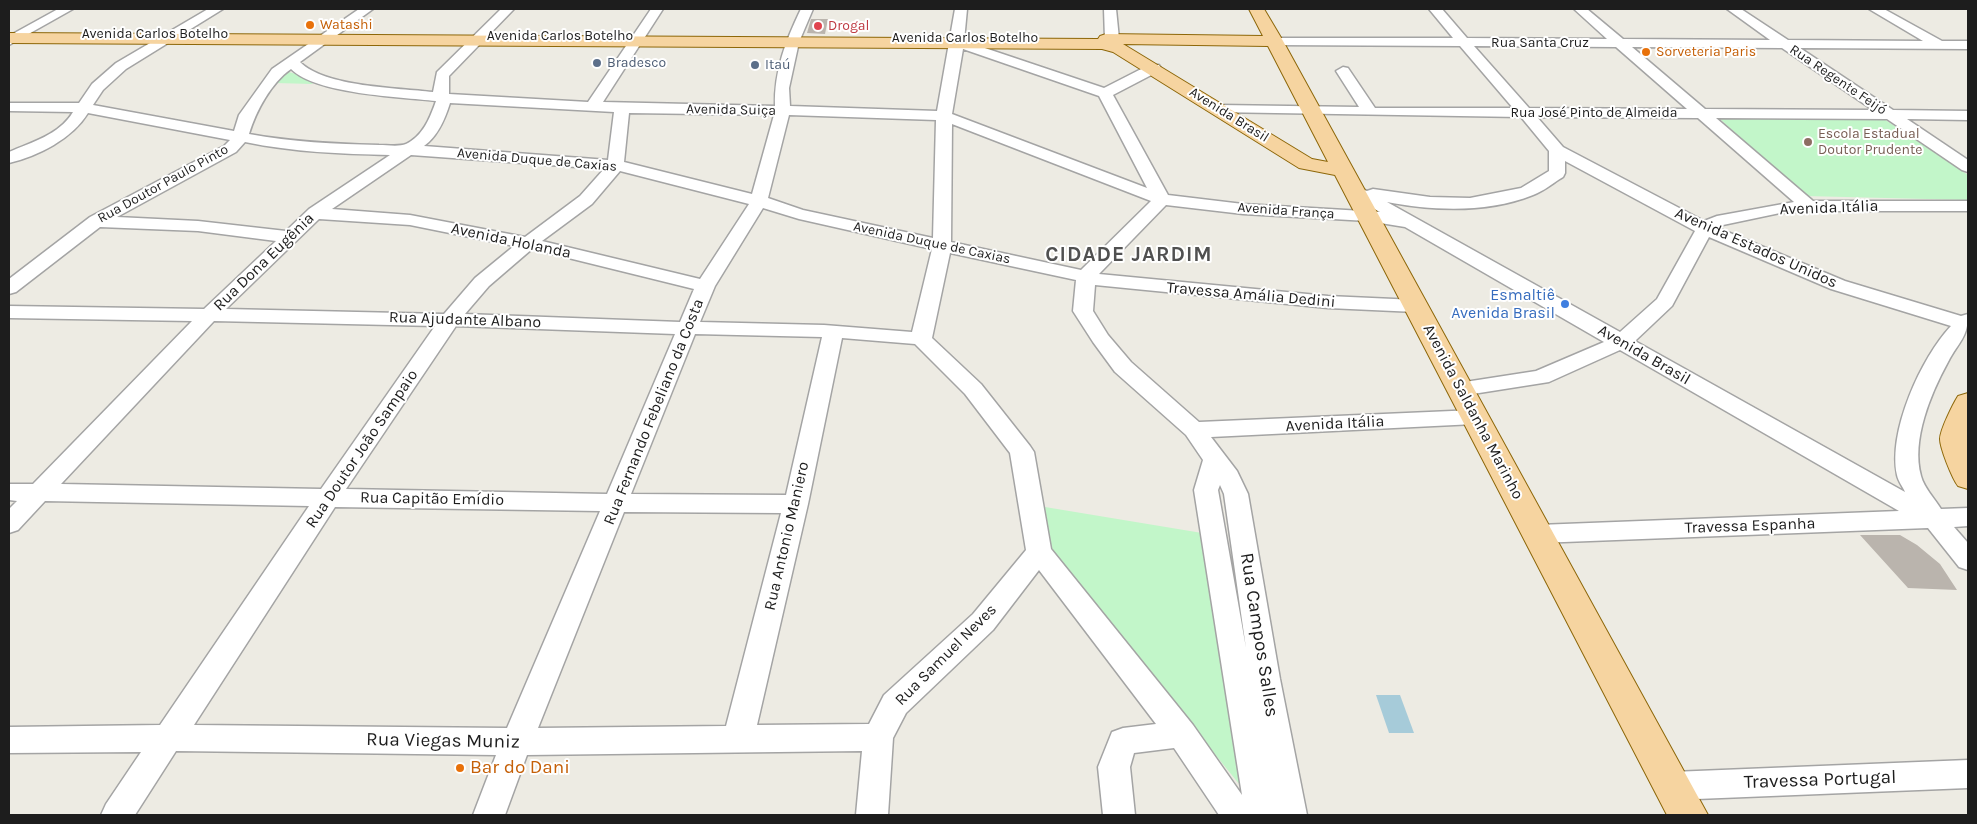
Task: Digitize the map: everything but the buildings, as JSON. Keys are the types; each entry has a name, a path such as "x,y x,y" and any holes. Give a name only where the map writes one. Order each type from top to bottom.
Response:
{"main road":[{"name":"Avenida Saldanha Marinho","path":"1257,9 1688,815"},
{"name":"Avenida Carlos Botelho","path":"13,36 792,39 1089,43"},
{"name":"Avenida Carlos Botelho","path":"958,41 1119,42"},
{"name":"Rua Santa Cruz","path":"1119,42 1275,41"},
{"name":"Avenida Brasil","path":"1089,43 1119,42 1154,68 1306,164 1349,180"},
{"path":"1968,402 1954,439 1968,479"}],"street":[{"path":"13,36 67,9"},
{"path":"9,158 58,136 73,125 96,87 122,66 217,9"},
{"name":"Rua Doutor Paulo Pinto","path":"9,288 96,222 230,149 240,138 247,115 262,90 277,72 367,9"},
{"name":"Rua Dona Eugênia","path":"9,524 209,315 315,213 410,150 432,129 444,98 440,90 442,76 508,9"},
{"path":"593,106 657,9"},
{"name":"Rua Fernando Febeliano da Costa","path":"489,815 517,742 705,286 759,201 783,111 782,88 792,39 807,9"},
{"path":"961,9 958,41 944,116 942,245 921,339 974,389 1022,452 1039,552 1104,632 1182,734 1236,815"},
{"path":"1110,9 1119,42"},
{"path":"1349,180 1425,203 1484,201 1527,192 1557,173 1557,150 1435,9"},
{"path":"1580,9 1809,206"},
{"name":"Rua Regente Feijó","path":"1733,9 1968,167"},
{"path":"1875,9 1968,60"},
{"path":"958,41 1105,93 1162,199 1086,276"},
{"name":"Rua Santa Cruz","path":"1275,41 1968,45"},
{"name":"Avenida Suiça","path":"292,62 300,70 318,79 339,84 444,98 622,108 917,113 944,116 1162,199"},
{"path":"1105,93 1154,68"},
{"path":"1344,71 1370,112"},
{"name":"Avenida Duque de Caxias","path":"9,107 84,108 278,144 336,149 410,150 616,165 759,201 816,218 1086,276"},
{"path":"616,165 622,108"},
{"name":"Rua José Pinto de Almeida","path":"1219,109 1370,112 1968,115"},
{"name":"Avenida Estados Unidos","path":"1557,150 1704,229 1838,285 1966,321"},
{"name":"Rua Doutor João Sampaio","path":"117,815 329,496 451,318 482,282 528,242 586,200 616,165"},
{"name":"Avenida Brasil","path":"1349,180 1410,222 1933,519"},
{"name":"Avenida França","path":"1162,199 1243,209 1368,216 1410,222"},
{"name":"Avenida Itália","path":"1704,229 1717,221 1780,208 1809,206 1968,206"},
{"name":"Avenida Holanda","path":"315,213 410,220 528,242 705,286"},
{"path":"96,222 198,226 290,237"},
{"path":"1460,389 1541,377 1621,342 1665,302 1704,229"},
{"name":"Travessa Amália Dedini","path":"1086,276 1109,282 1167,288 1252,293 1328,302 1416,306"},
{"name":"Rua Campos Salles","path":"1086,276 1083,311 1100,338 1123,367 1194,430 1214,459 1206,490 1251,680 1291,815"},
{"name":"Rua Ajudante Albano","path":"9,312 451,318 687,328 872,332 921,339"},
{"path":"1966,321 1939,359 1919,397 1908,444 1909,476 1933,519 1968,560"},
{"name":"Rua Antonio Maniero","path":"738,740 796,504 833,332"},
{"name":"Avenida Itália","path":"1194,430 1475,417"},
{"name":"Rua Capitão Emídio","path":"9,492 329,496 617,503 796,504"},
{"name":"Travessa Espanha","path":"1538,534 1965,518"},
{"name":"Rua Samuel Neves","path":"872,815 878,737 895,704 983,622 1039,552"},
{"name":"Rua Campos Salles","path":"1251,680 1262,815"},
{"path":"1119,815 1114,767 1123,741 1182,734"},
{"name":"Rua Viegas Muniz","path":"9,740 169,738 517,742 878,737"},
{"name":"Travessa Portugal","path":"1672,786 1968,774"}],"green space":[{"path":"289,72 306,77 313,84 275,83"},
{"path":"1720,119 1884,119 1968,175 1968,200 1805,196"},
{"path":"1045,507 1202,533 1244,790 1051,553"}],"water":[{"path":"1376,695 1400,695 1414,733 1389,733"}],"place":[{"name":"Watashi","path":"310,25"},
{"name":"Drogal","path":"818,26"},
{"name":"Sorveteria Paris","path":"1646,52"},
{"name":"Bradesco","path":"597,63"},
{"name":"Itaú","path":"755,65"},
{"name":"Escola Estadual Doutor Prudente","path":"1808,142"},
{"name":"Esmaltiê Avenida Brasil","path":"1565,304"},
{"name":"Bar do Dani","path":"460,768"}],"district":[{"name":"CIDADE JARDIM","path":"1129,255"}]}
